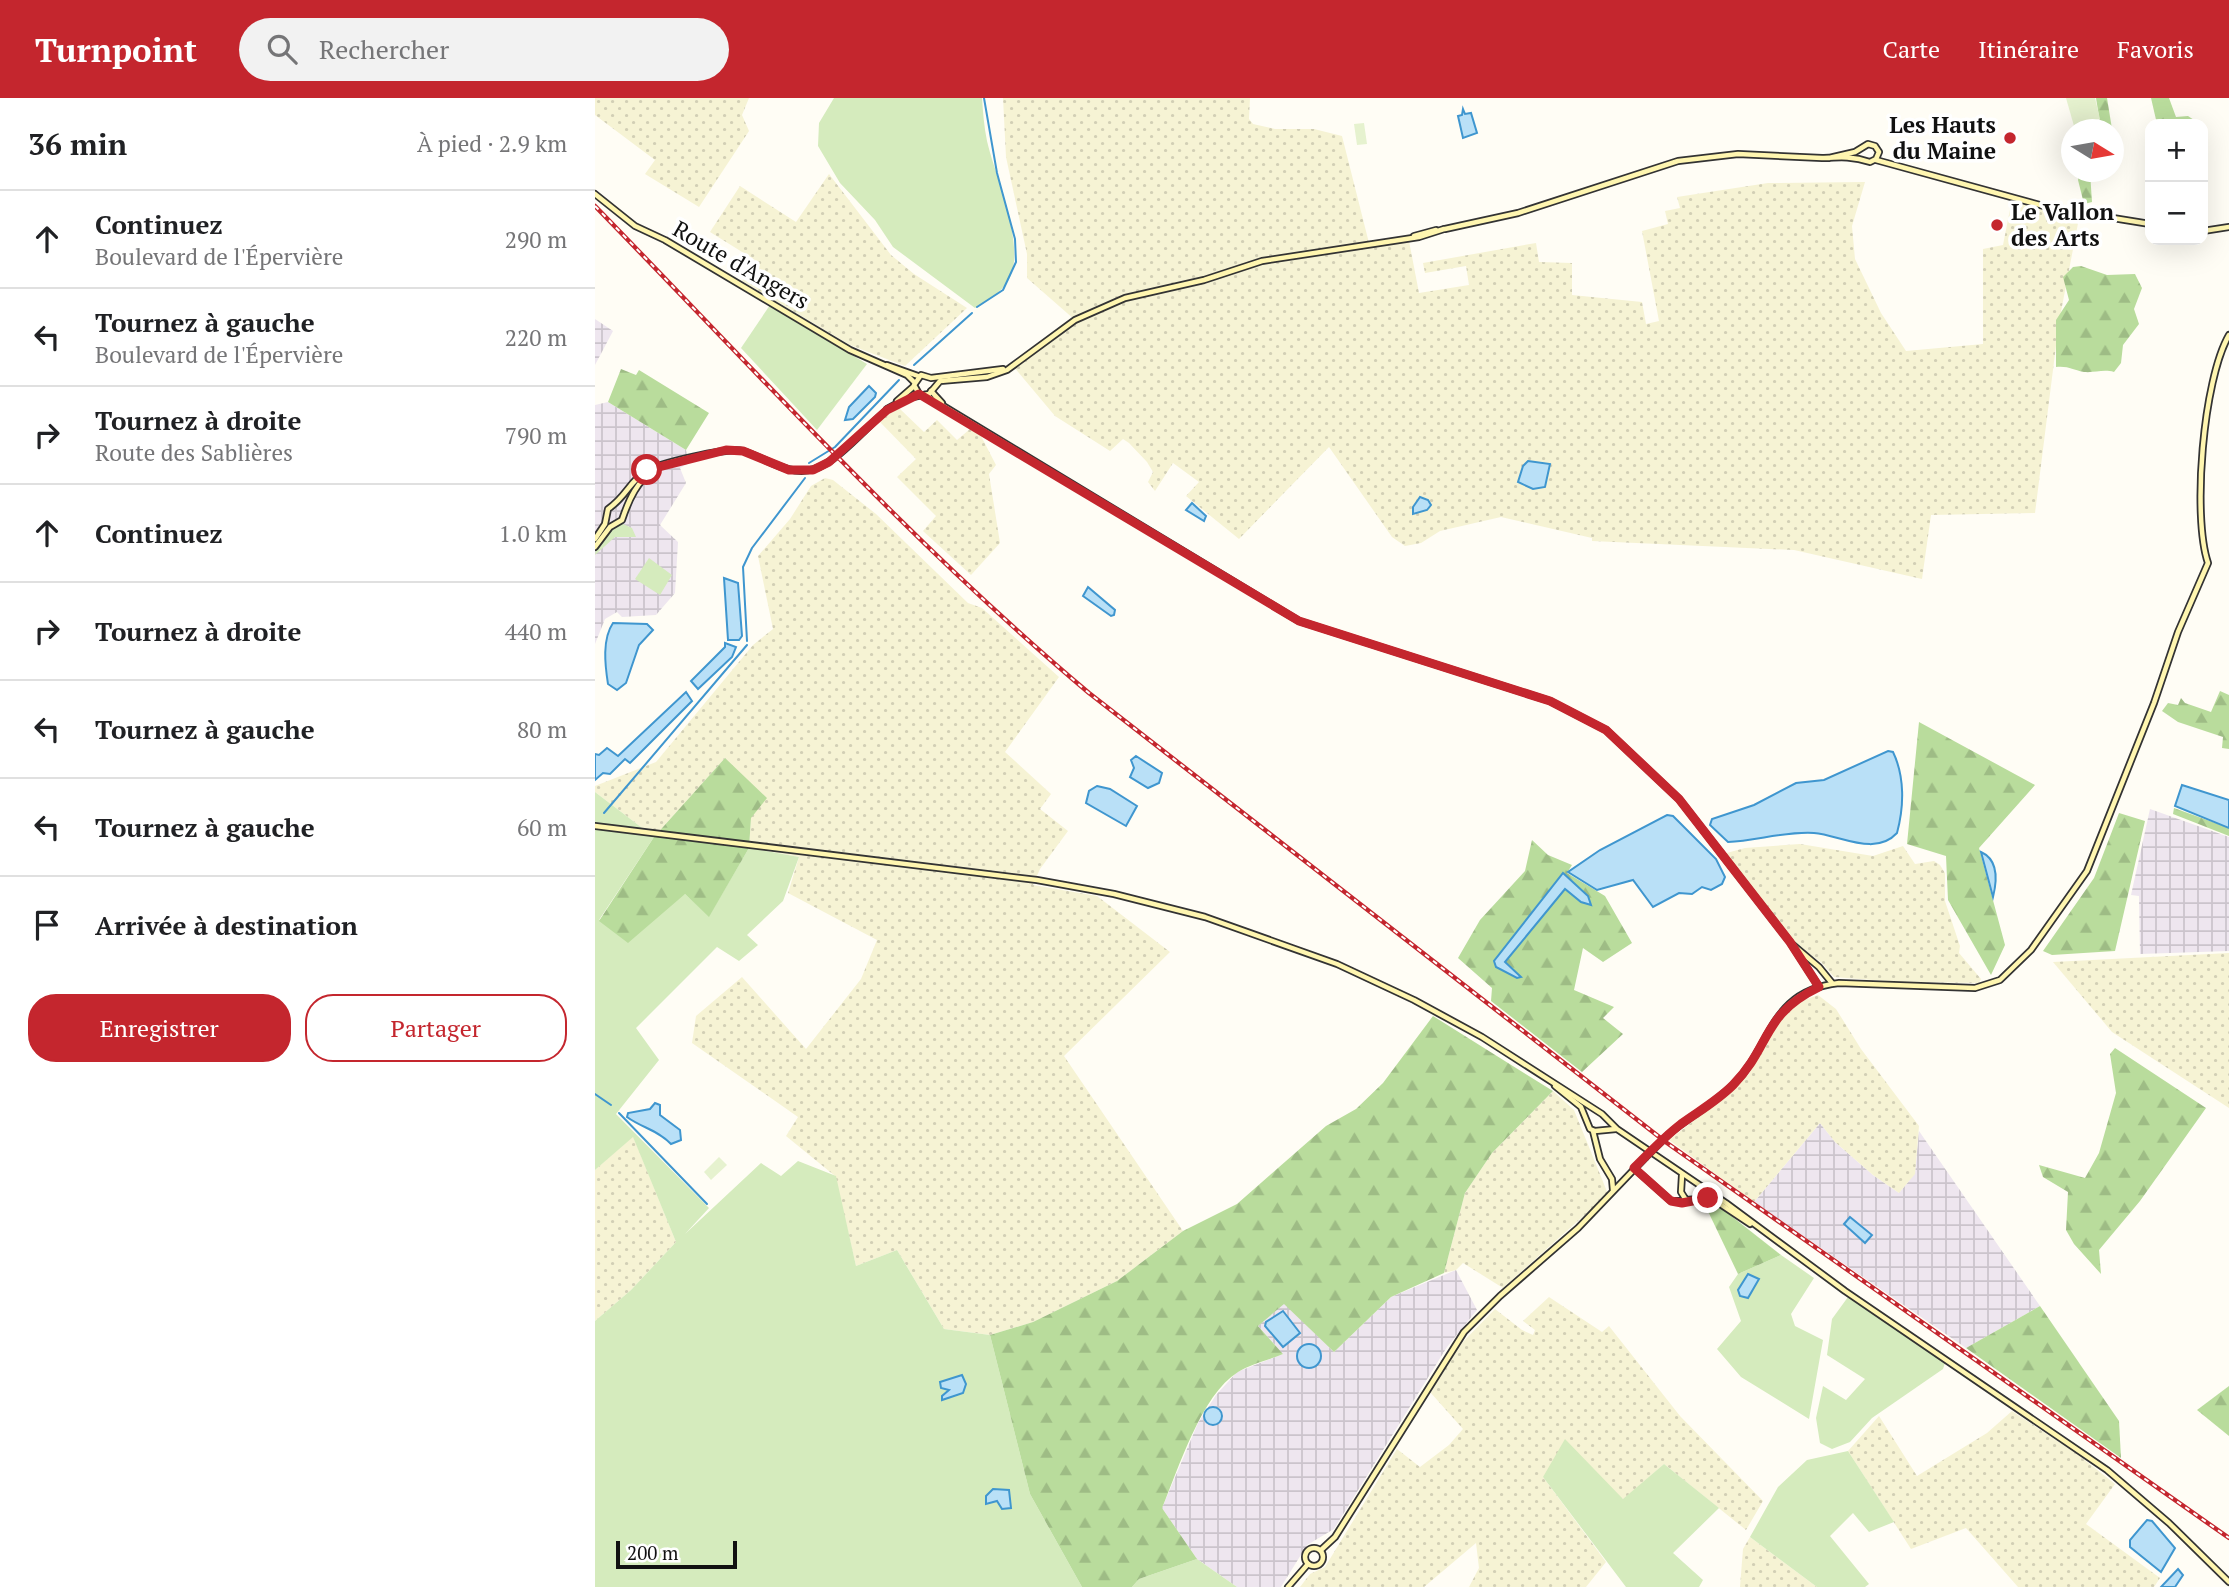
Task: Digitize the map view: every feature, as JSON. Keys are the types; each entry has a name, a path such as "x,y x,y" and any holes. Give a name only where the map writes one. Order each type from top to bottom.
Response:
{"street":[{"path":"1829,158 1874,145 1877,158 1886,163 2051,208 2145,223"},
{"path":"1862,148 1862,158"},
{"path":"887,410 951,379 995,375 1076,320 1112,302 1194,283 1262,261 1414,236 1518,214 1678,160 1738,154 1862,158 1867,162 1877,158"},
{"name":"Route d'Angers","path":"595,194 635,226 665,240 873,362 907,376 914,385"},
{"path":"2208,230 2229,227"},
{"path":"1308,1564 1305,1558 1308,1550 1321,1550 1335,1537 1464,1332 1669,1135 1726,1092 1755,1059 1774,1020 1794,1000 1830,984 1969,989 2000,980 2031,950 2079,886 2122,783 2178,632 2208,563 2202,549 2200,528 2209,405 2219,355 2229,335"},
{"name":"Route d'Angers","path":"873,362 930,379"},
{"path":"951,411 932,389 930,379 1013,365"},
{"path":"595,539 607,518 608,509 615,505 642,474 657,467 733,450 789,470 813,470 829,462 914,385 918,376"},
{"path":"914,385 922,395 1289,615 1332,634 1550,701 1606,730 1679,799 1790,942 1819,987"},
{"path":"595,547 615,523 622,520 640,483 657,467"},
{"path":"615,505 624,512"},
{"path":"607,518 615,523"},
{"path":"595,826 1037,880 1171,907 1264,936 1365,976 1445,1016 1606,1118 1617,1129 1762,1232"},
{"path":"1790,942 1819,967 1830,984"},
{"path":"1542,1075 1581,1107 1597,1139 1600,1159 1612,1179 1613,1191"},
{"path":"1587,1120 1596,1112"},
{"path":"1597,1139 1606,1118"},
{"path":"1593,1131 1617,1129"},
{"path":"1634,1168 1678,1203 1698,1199 1714,1200 2107,1470 2182,1534 2229,1582"},
{"path":"1669,1198 1681,1192 1682,1174"},
{"path":"1612,1179 1626,1176"},
{"path":"1683,1186 1695,1182"},
{"path":"1698,1199 1700,1187"},
{"path":"1681,1192 1689,1201"},
{"path":"1308,1564 1317,1565 1322,1562 1321,1550"},
{"path":"1288,1587 1308,1564"}],"shaded area":[{"path":"595,98 749,98 742,115 749,131 699,207 645,174 655,160 595,115"},
{"path":"1003,98 1250,98 1249,119 1253,124 1275,129 1314,129 1342,136 1370,247 1409,241 1419,293 1469,285 1466,266 1425,273 1423,263 1536,243 1539,262 1572,263 1572,295 1642,302 1646,324 1659,321 1642,231 1668,224 1665,211 1680,208 1677,197 1768,183 1865,182 1852,226 1855,259 1881,313 1906,351 1983,344 1983,249 2003,245 2012,199 2080,213 2059,322 2035,513 1931,515 1922,579 1794,550 1592,541 1592,538 1501,517 1440,531 1421,543 1405,546 1392,537 1329,447 1239,539 1186,496 1199,482 1173,463 1155,491 1148,482 1153,472 1129,443 1123,439 1110,451 1055,416 1014,367 1075,320 1027,278 1027,254 1006,157"},
{"path":"829,174 891,255 914,274 967,308 905,366 850,345 742,281 755,260 710,232 740,186 796,222"},
{"path":"595,319 613,331 595,365"},
{"path":"608,402 686,450 689,463 680,468 686,483 660,525 678,542 675,593 656,615 622,617 617,612 605,619 595,644 595,405"},
{"path":"899,408 924,432 937,420 957,440 970,429 981,436 996,465 989,474 1000,543 971,575 923,531 936,516 897,477 916,459 879,421"},
{"path":"825,478 833,480 876,514 968,603 982,608 1059,677 1005,752 1051,794 1040,809 1068,831 1040,869 1033,885 1097,896 1170,952 1064,1056 1183,1231 1117,1281 1033,1322 990,1335 944,1329 897,1250 856,1266 835,1176 786,1136 798,1117 692,1043 696,1016 742,977 806,1049 861,979 877,940 788,893 799,857 749,848 751,818 725,758 654,837 595,792 595,786 656,762 753,645 773,629 758,556 790,519 811,486"},
{"path":"2150,809 2229,837 2229,951 2140,954 2139,896 2131,895"},
{"path":"1800,844 1873,856 1903,846 1915,864 1934,861 1940,865 1945,873 1945,901 1960,946 1959,953 1981,979 1979,983 1898,982 1834,977 1821,962 1785,938 1723,854 1745,848"},
{"path":"2229,953 2229,1108 2112,1032 2053,962"},
{"path":"1818,995 1836,1009 1861,1049 1919,1126 1915,1174 1899,1193 1873,1175 1835,1142 1820,1123 1754,1202 1669,1140 1749,1074 1780,1017 1799,1002"},
{"path":"1553,1091 1574,1110 1608,1194 1503,1288 1463,1263 1456,1270 1444,1273 1465,1193 1492,1153"},
{"path":"1820,1123 1835,1142 1873,1175 1899,1193 1915,1173 1919,1131 2040,1306 1966,1348 1754,1202"},
{"path":"633,1136 676,1242 631,1290 595,1321 595,1170"},
{"path":"1456,1270 1477,1310 1447,1347 1334,1529 1307,1545 1281,1587 1237,1587 1197,1559 1162,1508 1198,1423 1216,1395 1237,1372 1283,1354 1258,1326 1284,1303 1334,1352 1391,1297"},
{"path":"1549,1297 1602,1332 1609,1326 1680,1416 1763,1501 1746,1530 1664,1464 1624,1499 1543,1477 1606,1562 1586,1587 1469,1587 1479,1568 1476,1543 1424,1587 1300,1587 1310,1574 1325,1567 1397,1449 1420,1467 1449,1445 1463,1429 1430,1392 1456,1349 1495,1309 1533,1335 1535,1330 1523,1321"},
{"path":"2012,1411 2077,1454 2115,1484 2086,1524 2160,1578 2154,1587 2018,1587 1966,1528 1911,1549 1848,1451 1879,1416 1917,1476 1987,1433"},
{"path":"1750,1537 1817,1587 1740,1587 1743,1549"}],"green space":[{"path":"834,98 982,98 987,141 1008,212 1014,251 1013,267 1008,281 997,293 975,308 893,247 875,220 840,183 818,146 819,123"},
{"path":"2066,98 2095,98 2100,119 2072,119"},
{"path":"2096,98 2107,98 2110,119 2099,119"},
{"path":"2151,98 2169,98 2176,117 2188,116 2192,119 2156,119"},
{"path":"1364,123 1367,144 1357,145 1354,124"},
{"path":"2078,182 2091,182 2092,202 2084,204"},
{"path":"2081,266 2107,275 2135,274 2142,288 2134,309 2139,324 2123,345 2121,363 2114,372 2084,372 2056,367 2056,320 2069,300 2063,277 2073,267"},
{"path":"770,305 867,364 817,430 741,348"},
{"path":"621,369 636,375 639,370 709,413 686,450 608,402"},
{"path":"623,524 632,528 636,537 615,537 595,555 605,535"},
{"path":"649,558 672,575 660,595 635,579"},
{"path":"2220,691 2229,695 2229,749 2222,748 2223,737 2178,722 2162,711 2168,703 2178,705 2181,698 2185,703 2211,712"},
{"path":"1919,722 2035,785 1979,848 2005,945 1991,975 1948,900 1946,856 1907,844"},
{"path":"725,758 767,798 751,818 749,848 709,917 685,894 628,943 599,921 654,837"},
{"path":"595,792 654,837 599,920 685,894 709,916 749,848 799,857 783,901 747,935 758,945 739,961 717,947 636,1028 659,1060 616,1114 709,1208 685,1234 761,1163 781,1176 798,1161 836,1176 856,1266 897,1250 944,1329 990,1335 1030,1494 1082,1587 595,1587 595,1321 631,1290 676,1242 633,1137 595,1170"},
{"path":"2174,808 2229,828 2229,836 2173,814"},
{"path":"2119,813 2145,821 2115,951 2052,955 2043,951 2094,878"},
{"path":"1532,840 1548,855 1572,865 1567,873 1605,896 1632,943 1603,962 1583,948 1574,990 1614,1007 1603,1018 1623,1034 1582,1072 1491,1001 1492,988 1458,958 1480,920 1525,871"},
{"path":"1433,1016 1553,1091 1492,1153 1465,1193 1444,1273 1391,1297 1334,1352 1284,1304 1258,1326 1283,1354 1238,1372 1213,1397 1184,1453 1162,1508 1197,1559 1139,1579 1132,1587 1082,1587 1030,1494 990,1335 1033,1322 1117,1281 1183,1231 1237,1204 1326,1126 1356,1109 1383,1083"},
{"path":"2115,1048 2206,1108 2140,1201 2099,1250 2101,1274 2074,1244 2066,1230 2068,1192 2043,1177 2039,1165 2085,1178 2099,1153 2116,1093 2110,1054"},
{"path":"719,1157 727,1165 711,1180 704,1172"},
{"path":"1716,1204 1781,1255 1738,1274 1705,1205"},
{"path":"1781,1255 1814,1278 1791,1314 1795,1326 1823,1340 1809,1419 1741,1377 1717,1349 1741,1321 1729,1287 1738,1274"},
{"path":"1848,1297 1945,1363 1943,1369 1872,1418 1850,1442 1832,1449 1820,1443 1816,1418 1823,1386 1846,1400 1865,1379 1827,1355 1832,1319"},
{"path":"2040,1306 2119,1421 2121,1458 1966,1348"},
{"path":"2229,1386 2229,1436 2197,1410"},
{"path":"1565,1439 1623,1499 1664,1464 1719,1508 1673,1553 1703,1580 1699,1587 1626,1587 1543,1477"},
{"path":"1848,1451 1894,1522 1869,1532 1853,1513 1830,1536 1869,1584 1865,1587 1817,1587 1750,1537 1778,1487 1807,1460"},
{"path":"1197,1559 1237,1587 1132,1587 1139,1579"}],"water":[{"path":"1463,109 1465,114 1471,113 1477,133 1463,138 1458,116 1462,115"},
{"path":"869,386 876,393 875,397 853,419 845,420 849,407"},
{"path":"1528,461 1550,464 1545,487 1533,489 1518,482 1523,466"},
{"path":"1420,497 1428,500 1431,505 1427,510 1413,514 1413,507"},
{"path":"1192,503 1206,516 1204,521 1186,510"},
{"path":"724,578 738,583 742,636 739,640 728,640"},
{"path":"1088,587 1115,610 1114,615 1111,616 1083,596"},
{"path":"613,623 647,624 653,630 639,645 626,683 617,690 608,684 605,661 607,637"},
{"path":"725,643 736,647 732,657 698,689 691,681 725,647"},
{"path":"686,692 692,701 630,763 625,759 610,774 603,773 595,780 595,754 599,755 607,748 618,756"},
{"path":"1888,751 1893,752 1897,762 1902,792 1897,833 1888,840 1868,844 1803,833 1728,842 1710,825 1712,819 1754,805 1796,783 1824,780"},
{"path":"1136,756 1162,773 1159,783 1148,788 1130,777 1134,768 1131,760"},
{"path":"2182,785 2229,800 2229,828 2175,806"},
{"path":"1097,786 1110,789 1137,806 1126,826 1086,803 1089,791"},
{"path":"1667,815 1673,816 1716,859 1725,877 1722,884 1711,890 1702,887 1692,894 1679,893 1653,907 1633,880 1597,890 1568,872 1600,850"},
{"path":"1981,852 1994,866 1996,878 1993,897"},
{"path":"1563,873 1588,896 1591,905 1581,902 1565,889 1505,962 1521,977 1517,978 1496,967 1494,961"},
{"path":"655,1103 660,1105 660,1115 680,1130 681,1140 671,1144 661,1135 627,1117 628,1113 650,1109"},
{"path":"1850,1217 1872,1235 1865,1243 1844,1224"},
{"path":"1748,1274 1759,1279 1748,1298 1740,1296 1738,1290"},
{"path":"1283,1311 1300,1333 1283,1347 1265,1326 1266,1322"},
{"path":"1309,1344 1320,1351 1321,1356 1314,1367 1309,1368 1298,1361 1297,1356 1304,1345"},
{"path":"962,1375 966,1384 963,1393 942,1400 942,1396 949,1390 941,1388 940,1382"},
{"path":"1213,1407 1219,1410 1222,1416 1219,1422 1213,1425 1207,1422 1204,1416 1207,1410"},
{"path":"993,1489 1009,1490 1011,1508 1002,1509 997,1501 986,1504 986,1496"},
{"path":"2147,1520 2152,1521 2175,1548 2161,1572 2130,1547 2130,1540"},
{"path":"2178,1569 2183,1575 2175,1587 2161,1587"}],"waterway":[{"path":"977,307 1003,290 1016,262 1015,239 997,173 984,98"},
{"path":"914,365 972,313"},
{"path":"809,463 835,447 899,380"},
{"path":"747,641 743,567 752,548 805,478"},
{"path":"604,813 747,645"},
{"path":"595,1094 611,1105"},
{"path":"619,1113 707,1204"}],"railway":[{"path":"595,206 897,517 1089,693 1667,1143 2229,1538"}],"place":[{"name":"Les Hauts du Maine","path":"2010,138"},
{"name":"Le Vallon des Arts","path":"1997,225"}],"route":[{"path":"647,470 721,450 743,451 789,470 813,470 829,462 869,423 887,410 919,394 1299,621 1332,634 1550,701 1574,711 1606,730 1626,746 1679,799 1790,942 1819,987 1794,1000 1774,1020 1755,1059 1726,1092 1683,1123 1634,1168 1671,1201 1682,1203 1708,1198"}]}
